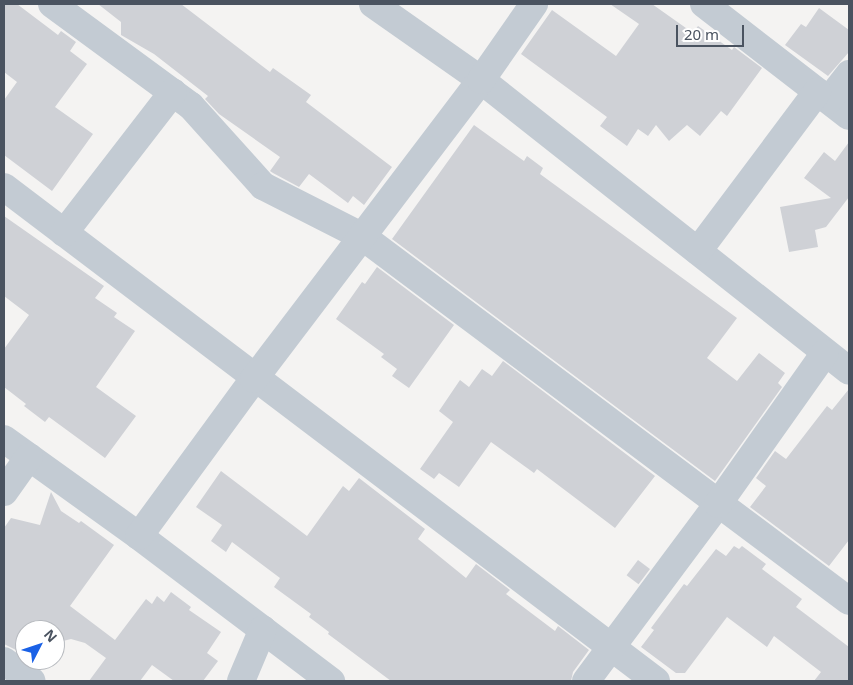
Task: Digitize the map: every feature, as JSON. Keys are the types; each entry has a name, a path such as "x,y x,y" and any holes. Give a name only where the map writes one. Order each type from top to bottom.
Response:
{"street":[{"path":"52,4 191,106 264,186 363,237 634,438 718,504 849,601"},
{"path":"373,4 481,80 849,371"},
{"path":"139,536 254,379 481,80 534,4"},
{"path":"704,4 831,103"},
{"path":"698,251 831,103 849,74"},
{"path":"64,233 173,92"},
{"path":"4,187 254,379 656,681"},
{"path":"586,681 612,649 718,504 825,353"},
{"path":"4,439 139,536 331,681"},
{"path":"4,492 28,457"},
{"path":"241,681 263,629"},
{"path":"4,661 32,681"}],"building":[{"path":"4,4 17,4 58,35 61,31 76,42 70,51 87,64 55,107 93,134 52,191 4,155 4,100 17,82 4,72"},
{"path":"98,4 181,4 270,72 273,68 311,95 306,102 392,167 364,205 353,196 348,203 309,174 299,187 273,173 270,171 280,157 219,114 205,99 208,96 154,54 121,35 121,22"},
{"path":"610,4 652,4 693,33 698,26 732,50 734,47 762,68 727,116 721,111 700,136 687,125 669,141 656,125 648,136 638,129 627,146 600,126 607,117 521,54 552,10 616,56 639,24"},
{"path":"819,8 849,30 849,52 828,76 785,45 801,24 806,27"},
{"path":"474,125 524,161 527,156 543,168 540,174 737,318 707,358 737,381 759,353 785,373 778,383 782,387 715,481 392,239"},
{"path":"849,142 849,197 826,227 815,230 818,247 789,252 780,207 831,198 804,178 824,152 835,161"},
{"path":"4,216 104,286 95,298 117,313 114,317 135,331 96,387 136,416 105,458 49,417 45,422 4,387 4,349 29,315 4,296"},
{"path":"377,267 454,325 409,388 392,376 397,369 381,357 384,354 336,319 362,282 365,284"},
{"path":"503,361 655,476 615,528 537,469 534,473 491,442 459,487 439,473 434,479 420,469 453,422 439,411 460,380 469,387 482,369 492,376"},
{"path":"849,389 849,540 829,566 750,507 766,486 756,478 775,451 786,459 827,406 832,410"},
{"path":"221,471 307,536 343,486 349,491 359,478 425,529 418,539 466,578 476,564 510,590 506,594 555,631 558,626 589,650 573,672 571,681 391,681 328,634 329,632 309,617 311,614 274,587 280,578 232,542 226,552 211,541 222,525 196,507"},
{"path":"51,492 61,511 79,523 81,521 114,545 70,606 115,640 146,599 152,604 157,596 164,602 171,592 191,607 189,610 221,632 207,653 218,661 203,681 174,681 152,665 140,681 89,681 106,658 85,643 71,639 65,640 65,620 15,620 15,650 4,644 4,528 11,518 40,525"},
{"path":"734,546 739,549 742,546 766,564 762,569 802,599 796,607 849,647 849,681 814,681 821,672 774,636 767,647 727,617 685,673 676,673 641,647 654,630 651,628 684,584 687,586 716,549 726,556"},
{"path":"638,560 650,569 639,584 627,575"}]}
